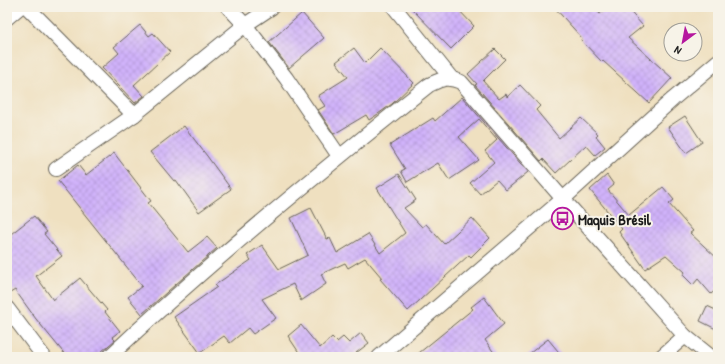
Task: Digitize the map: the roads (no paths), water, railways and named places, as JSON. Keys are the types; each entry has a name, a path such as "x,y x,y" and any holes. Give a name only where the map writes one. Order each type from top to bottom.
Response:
{"street":[{"path":"7,18 20,7"},
{"path":"27,7 134,115"},
{"path":"228,7 245,25 286,78 339,156"},
{"path":"56,169 134,115 245,25 272,7"},
{"path":"394,7 451,78 461,82 563,199 686,336 711,357"},
{"path":"379,357 563,199 673,99 718,61"},
{"path":"109,357 163,306 339,156 429,85 439,80 451,78"},
{"path":"7,308 44,357"},
{"path":"661,357 686,336"}],"place":[{"name":"Maquis Brésil","path":"563,219"}]}
